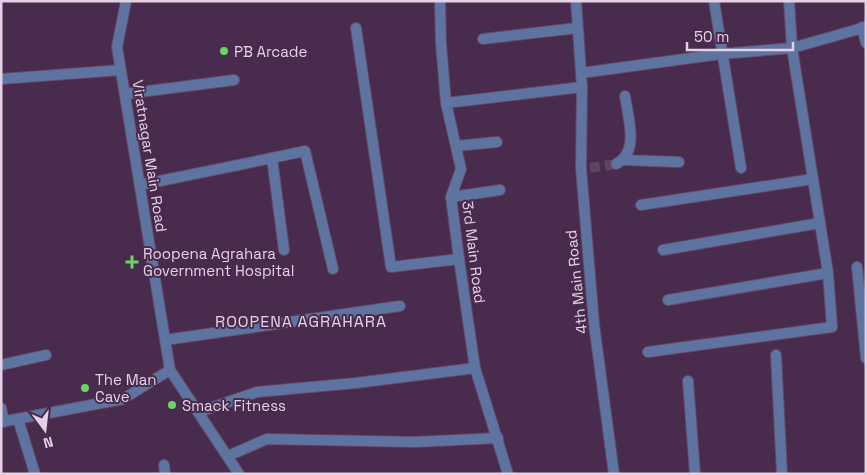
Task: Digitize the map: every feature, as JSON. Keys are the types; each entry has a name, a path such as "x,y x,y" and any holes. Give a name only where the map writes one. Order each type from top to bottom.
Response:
{"street":[{"name":"Viratnagar Main Road","path":"126,1 117,47 170,370 239,474"},
{"name":"3rd Main Road","path":"440,1 441,44 446,103 461,169 451,197 459,259 475,368 508,474"},
{"name":"4th Main Road","path":"576,1 576,28 582,87 594,324 614,474"},
{"path":"714,1 721,54 741,168"},
{"path":"648,352 832,327 828,272 792,48 789,1"},
{"path":"581,73 721,54 792,48 864,27 866,43"},
{"path":"356,28 391,267 459,259"},
{"path":"483,39 576,28"},
{"path":"1,79 121,70"},
{"path":"125,94 234,80"},
{"path":"446,103 582,87"},
{"path":"624,96 630,137 630,152 620,162 679,162"},
{"path":"456,146 497,142"},
{"path":"140,185 304,151 333,269"},
{"path":"272,158 284,250"},
{"path":"641,205 813,179"},
{"path":"451,197 500,190"},
{"path":"663,250 820,223"},
{"path":"857,268 866,358"},
{"path":"668,300 828,272"},
{"path":"165,340 400,306"},
{"path":"1,365 46,355"},
{"path":"776,355 782,474"},
{"path":"199,412 257,392 356,384 475,368"},
{"path":"1,408 2,422 123,399 170,370"},
{"path":"688,381 695,474"},
{"path":"18,419 35,474"},
{"path":"228,456 267,439 415,442 498,438"}],"tunnel":[{"path":"590,168 616,164"}],"place":[{"name":"PB Arcade","path":"224,51"},
{"name":"Roopena Agrahara Government Hospital","path":"132,262"},
{"name":"The Man Cave","path":"85,388"},
{"name":"Smack Fitness","path":"172,405"}],"district":[{"name":"ROOPENA AGRAHARA","path":"301,321"}]}
